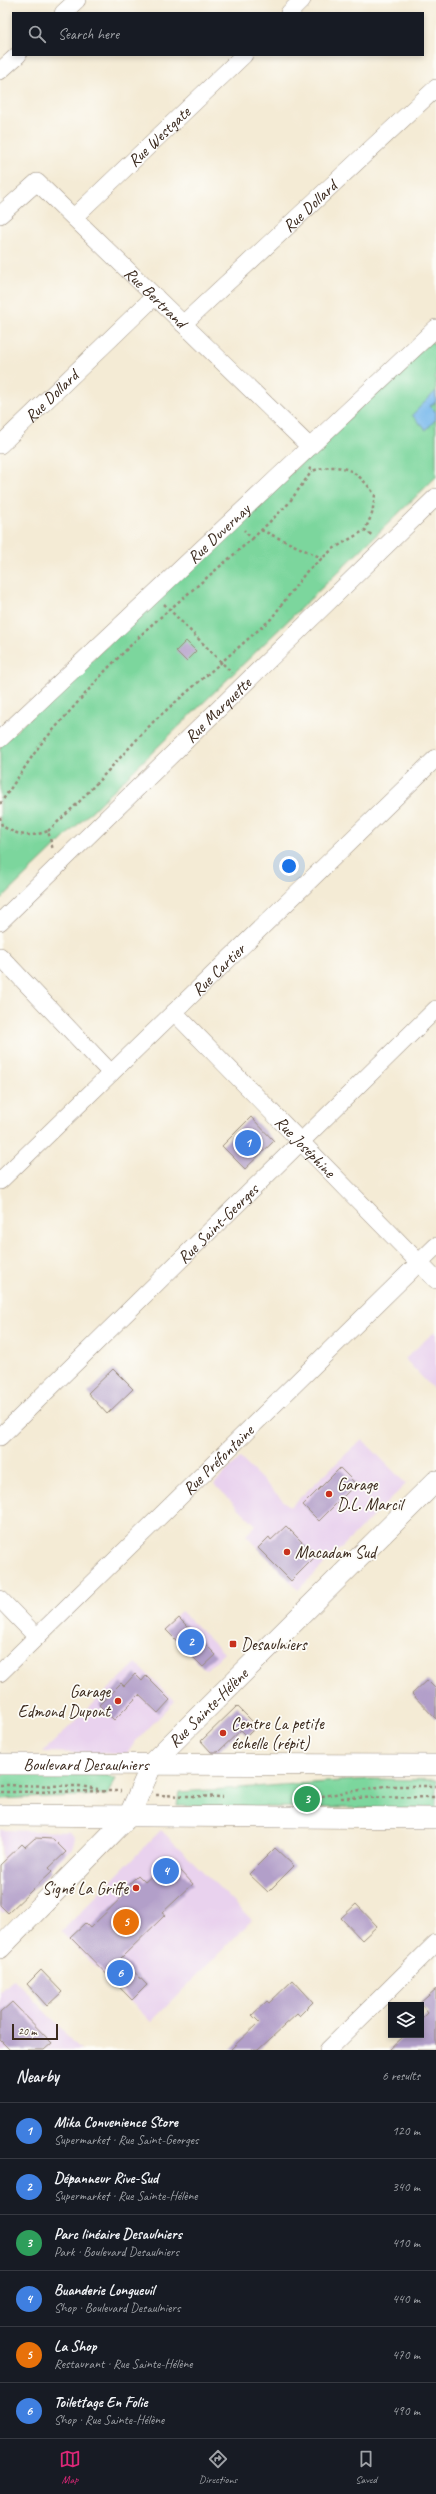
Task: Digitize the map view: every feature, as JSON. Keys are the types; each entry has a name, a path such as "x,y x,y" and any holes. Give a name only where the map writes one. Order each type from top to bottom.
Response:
{"street":[{"path":"64,12 77,0"},
{"path":"290,12 302,0"},
{"path":"0,72 17,56"},
{"name":"Rue Westgate","path":"74,217 243,56"},
{"name":"Rue Dollard","path":"184,324 436,88"},
{"name":"Rue Bertrand","path":"0,215 37,182 184,324 304,453"},
{"name":"Rue Dollard","path":"0,445 155,296"},
{"name":"Rue Duvernay","path":"0,739 234,518 434,333"},
{"name":"Rue Marquette","path":"0,922 436,497"},
{"name":"Rue Cartier","path":"0,1181 436,758"},
{"path":"0,956 111,1072"},
{"name":"Rue Saint-Georges","path":"0,1437 436,1009"},
{"name":"Rue Joséphine","path":"174,1012 436,1280"},
{"name":"Rue Préfontaine","path":"0,1673 436,1246"},
{"name":"Rue Sainte-Hélène","path":"0,1948 129,1816 153,1762 436,1481"},
{"path":"0,1599 37,1637"},
{"name":"Boulevard Desaulniers","path":"0,1764 153,1762 433,1762"},
{"path":"0,1816 436,1818"},
{"path":"328,2050 436,1944"}],"path":[{"path":"304,453 312,471"},
{"path":"0,804 40,745 107,669 170,610 252,539 288,504 312,471 329,465 346,468 363,478 376,495 372,514 366,530 333,549 307,571 271,619 155,720 79,802 48,831 37,835 18,835 2,826 0,817"},
{"path":"234,518 252,539"},
{"path":"261,530 322,558"},
{"path":"366,530 385,546"},
{"path":"154,594 244,685"},
{"path":"48,831 56,867"},
{"path":"0,1785 80,1786 112,1791 0,1792"},
{"path":"307,1798 385,1786 436,1786"},
{"path":"168,1797 230,1797"}],"shaded area":[{"path":"436,1330 436,1392 405,1359"},
{"path":"362,1439 406,1484 298,1590 246,1535 256,1525 214,1484 240,1458 290,1507"},
{"path":"181,1611 224,1653 206,1670 164,1628"},
{"path":"136,1663 175,1701 135,1742 127,1754 43,1752"},
{"path":"0,1830 70,1832 75,1838 72,1848 3,1914 0,1911 2,1858"},
{"path":"161,1830 252,1920 151,2022 61,1932"},
{"path":"14,1979 81,2050 0,2050 0,1992"}],"green space":[{"path":"431,341 436,347 436,477 0,900 0,746"},
{"path":"0,1773 104,1774 116,1779 107,1795 0,1799"},
{"path":"370,1779 436,1780 436,1809 177,1806 179,1792"}],"water":[{"path":"436,391 436,402 430,406 436,412 436,419 426,430 412,415"}],"building":[{"path":"186,641 196,651 186,661 176,651"},
{"path":"251,1117 274,1141 245,1169 222,1146"},
{"path":"113,1369 133,1389 107,1414 88,1393"},
{"name":"Garage D.L. Marcil","path":"340,1468 356,1484 319,1521 303,1505"},
{"name":"Macadam Sud","path":"286,1526 316,1556 291,1581 258,1548 269,1537 271,1540"},
{"path":"179,1618 216,1655 203,1667 166,1630"},
{"path":"135,1674 142,1681 146,1676 170,1700 158,1713 139,1695 114,1720 99,1705 121,1683 124,1686"},
{"path":"427,1680 436,1689 436,1719 412,1694"},
{"name":"Centre La petite échelle (répit)","path":"237,1706 257,1726 247,1736 241,1730 218,1752 211,1752 201,1741"},
{"path":"35,1838 53,1839 66,1852 49,1868 52,1871 8,1913 0,1905 0,1865 22,1844 25,1847"},
{"path":"275,1848 294,1866 268,1892 249,1874"},
{"path":"170,1859 193,1884 162,1913 165,1915 121,1958 147,1985 132,2000 70,1937 85,1923 90,1928 126,1893 123,1890 138,1875 145,1882"},
{"path":"356,1904 377,1926 362,1940 341,1918"},
{"path":"41,1970 62,1992 47,2006 27,1984"},
{"path":"293,1980 313,2002 299,2016 297,2014 258,2050 230,2050 259,2022 252,2015 267,2001 269,2003"},
{"path":"436,1989 436,2050 389,2050 402,2038 424,2038 424,2017 428,2013 424,2008 424,2002 421,2002"},
{"path":"12,2002 52,2043 44,2050 10,2050 0,2040 0,2013"}],"place":[{"name":"Mika Convenience Store","path":"248,1143"},
{"name":"Garage D.L. Marcil","path":"329,1494"},
{"name":"Macadam Sud","path":"287,1552"},
{"name":"Dépanneur Rive-Sud","path":"191,1642"},
{"name":"Desaulniers","path":"233,1644"},
{"name":"Garage Edmond Dupont","path":"118,1701"},
{"name":"Centre La petite échelle (répit)","path":"223,1733"},
{"name":"Parc linéaire Desaulniers","path":"307,1799"},
{"name":"Buanderie Longueuil","path":"166,1871"},
{"name":"Signé La Griffe","path":"136,1888"},
{"name":"La Shop","path":"126,1922"},
{"name":"Toilettage En Folie","path":"120,1973"}]}
